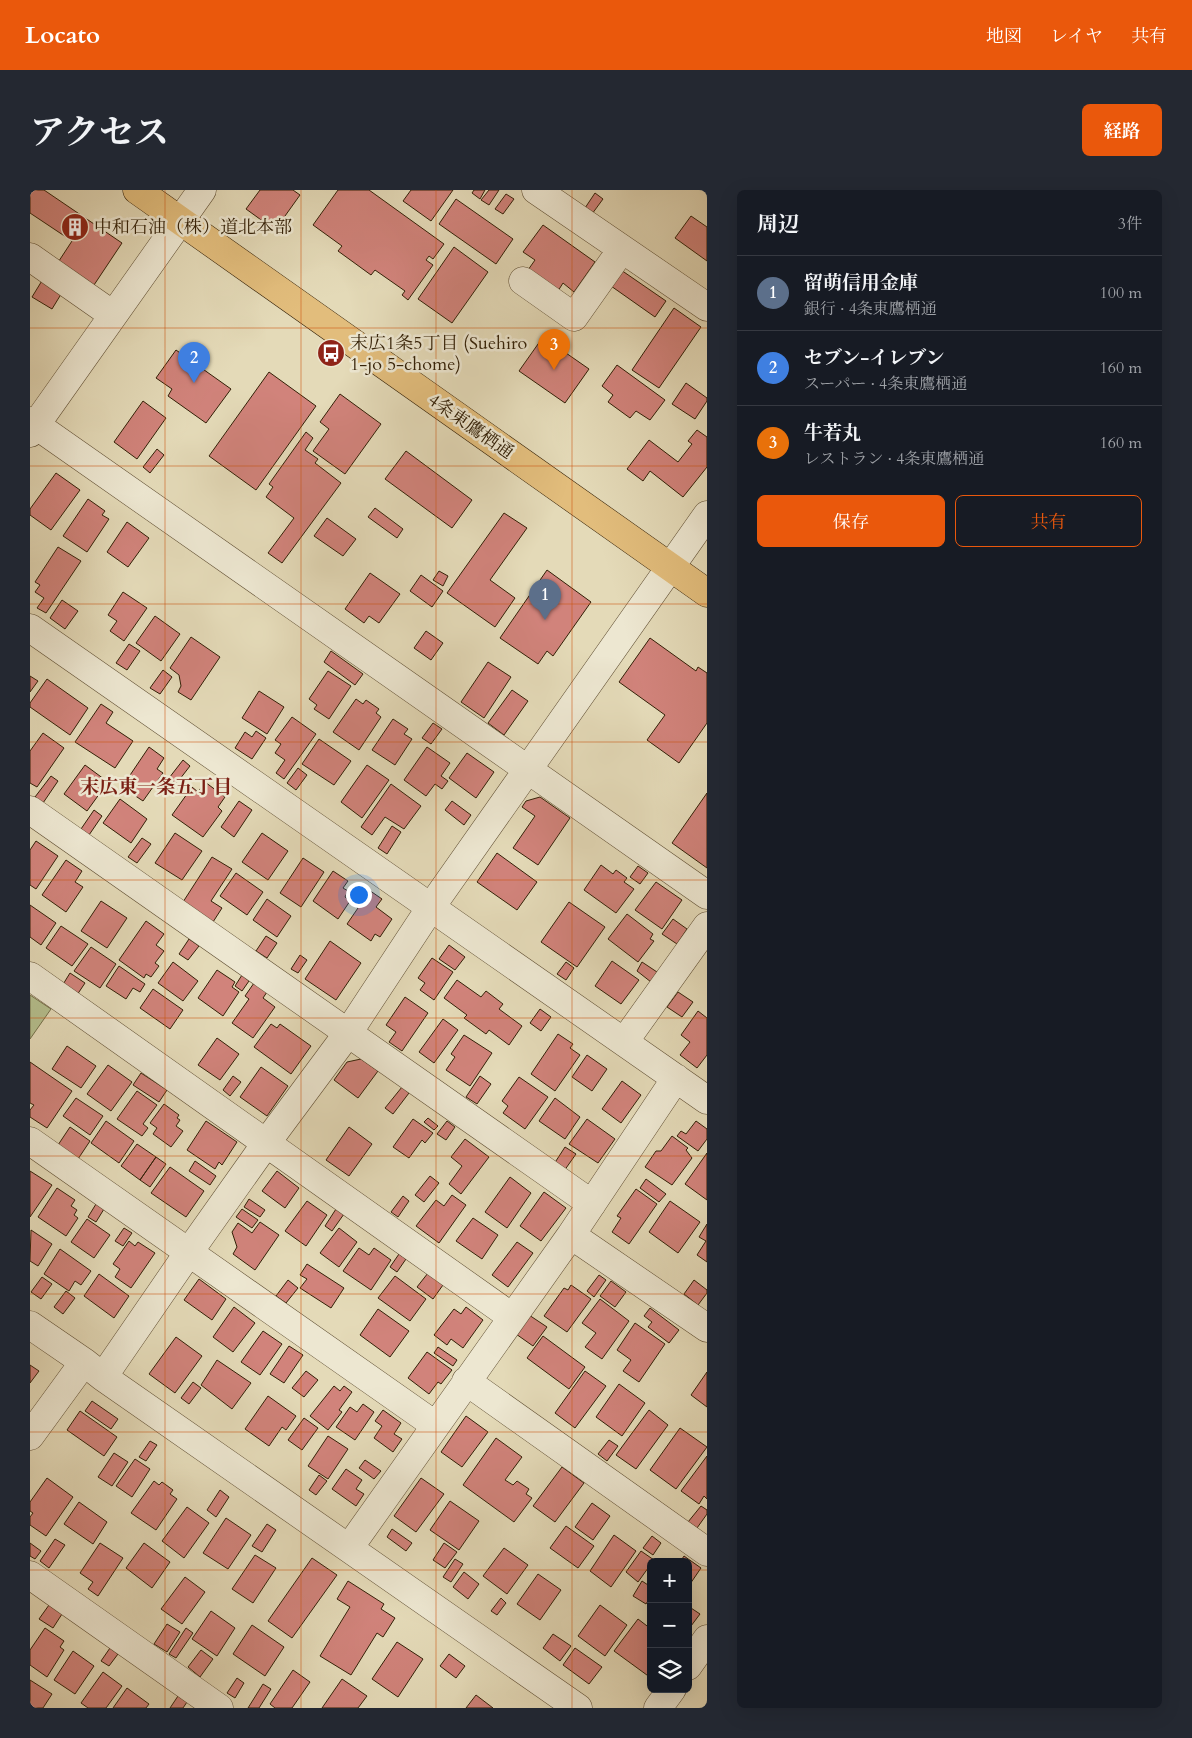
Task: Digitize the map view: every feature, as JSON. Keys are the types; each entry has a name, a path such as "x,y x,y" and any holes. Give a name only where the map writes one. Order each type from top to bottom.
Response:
{"highway":[{"name":"4条東鷹栖通","path":"137,190 707,593"}],"street":[{"path":"202,190 32,427 707,894"},
{"path":"536,190 707,307"},
{"path":"523,280 574,317 622,249"},
{"path":"30,257 113,315"},
{"path":"30,1436 93,1370 189,1252 267,1142 348,1033 431,907 707,515"},
{"path":"30,628 707,1100"},
{"path":"30,810 592,1204"},
{"path":"624,1042 707,926"},
{"path":"30,976 512,1317"},
{"path":"349,1548 571,1235 676,1078"},
{"path":"30,1141 435,1426"},
{"path":"571,1235 707,1328"},
{"path":"30,1324 93,1370 578,1708"},
{"path":"466,1381 707,1552"},
{"path":"30,1575 219,1708"},
{"path":"692,1660 707,1639"},
{"path":"658,1708 669,1693"}],"green space":[{"path":"30,995 51,1009 30,1039"}],"building":[{"name":"中和石油（株）道北本部","path":"30,190 44,190 122,243 90,291 55,267 72,241 30,213"},
{"path":"260,190 293,190 300,195 275,230 246,209"},
{"path":"338,190 369,190 444,244 433,259 429,256 426,260 433,265 408,300 402,295 405,291 375,270 371,275 338,251 342,246 313,225"},
{"path":"411,190 453,190 431,221 403,201"},
{"path":"474,190 485,190 480,199 472,193"},
{"path":"489,190 499,190 489,205 481,200"},
{"path":"595,193 603,199 592,214 585,208"},
{"path":"506,194 514,199 503,214 495,209"},
{"path":"456,199 513,239 496,264 439,224"},
{"path":"691,216 707,227 707,261 675,238"},
{"path":"543,225 595,262 574,292 563,283 558,291 528,270 535,260 523,252"},
{"path":"454,247 488,272 452,323 418,299"},
{"path":"621,270 666,301 655,317 611,286"},
{"path":"43,279 63,291 52,309 32,297"},
{"path":"674,308 701,327 659,388 632,370"},
{"path":"543,337 589,369 565,403 519,371"},
{"path":"176,350 231,389 206,423 168,396 172,389 156,378"},
{"path":"617,365 665,400 650,420 636,411 630,418 608,402 613,395 602,386"},
{"path":"269,372 316,406 256,490 209,456"},
{"path":"686,383 707,398 695,419 672,404"},
{"path":"340,394 381,424 345,474 313,451 329,429 320,422"},
{"path":"143,401 166,418 137,459 114,442"},
{"path":"697,430 707,437 707,467 683,497 650,471 643,481 627,469 649,440 678,462 692,444 688,441"},
{"path":"306,432 313,438 305,450 318,459 315,463 341,483 282,563 268,553 294,518 266,497 273,487 269,484"},
{"path":"157,449 164,455 150,473 143,467"},
{"path":"406,451 472,500 452,528 385,479"},
{"path":"56,473 80,490 51,530 30,515 30,509"},
{"path":"88,499 105,511 102,515 109,519 87,552 63,536"},
{"path":"375,508 403,529 397,538 368,517"},
{"path":"504,513 527,528 490,580 515,598 495,627 447,593"},
{"path":"327,518 356,539 343,556 314,536"},
{"path":"127,522 149,538 128,567 107,552"},
{"path":"58,547 81,561 46,613 37,608 44,598 35,592 40,585 35,582"},
{"path":"547,570 591,602 553,656 547,651 538,664 500,638"},
{"path":"439,571 448,576 443,586 433,580"},
{"path":"370,573 400,594 379,623 369,616 364,623 345,609"},
{"path":"421,575 443,591 432,607 410,591"},
{"path":"123,592 147,608 124,641 110,631 117,621 108,615"},
{"path":"62,600 78,611 65,629 50,618"},
{"path":"155,616 180,634 161,661 136,643"},
{"path":"426,631 443,643 431,660 414,648"},
{"path":"191,637 220,657 191,700 178,692 181,686 179,675 170,668"},
{"path":"650,638 696,671 698,667 707,673 707,723 679,763 647,740 665,715 619,682"},
{"path":"129,644 140,651 127,670 116,663"},
{"path":"331,651 363,674 355,685 324,662"},
{"path":"488,662 511,677 484,718 461,702"},
{"path":"163,670 172,677 160,694 150,688"},
{"path":"328,671 351,686 329,719 314,709 317,705 309,699"},
{"path":"30,676 38,681 30,692"},
{"path":"47,679 88,708 70,735 30,707 30,703"},
{"path":"512,690 528,701 504,735 488,723"},
{"path":"259,691 284,707 267,734 242,718"},
{"path":"356,699 363,704 366,700 379,709 376,713 381,717 359,750 333,732"},
{"path":"101,704 113,712 106,723 133,741 115,768 75,742"},
{"path":"292,717 316,734 284,779 276,773 285,760 275,753 281,744 275,740"},
{"path":"393,719 408,729 404,734 412,739 395,765 372,750"},
{"path":"433,723 442,729 431,744 422,738"},
{"path":"256,731 266,738 252,759 235,748 245,732 252,737"},
{"path":"43,733 64,748 37,787 30,783 30,751"},
{"path":"319,739 351,761 334,785 302,764"},
{"path":"149,747 164,758 157,769 163,773 143,801 122,787"},
{"path":"427,747 450,763 441,776 448,781 442,789 435,784 426,796 404,780"},
{"path":"467,753 494,772 476,798 449,778"},
{"path":"183,760 190,766 176,784 169,778"},
{"path":"85,765 108,782 87,811 64,794"},
{"path":"367,765 389,780 362,818 341,802"},
{"path":"298,768 307,775 296,790 287,783"},
{"path":"51,776 58,781 43,803 35,797"},
{"path":"205,782 225,797 218,807 222,811 203,837 172,815 192,787 198,792"},
{"path":"391,784 421,806 404,829 385,817 372,835 361,827"},
{"path":"707,793 707,868 672,843"},
{"path":"540,797 570,818 538,865 513,848 535,816 522,807 526,801"},
{"path":"120,799 147,819 131,843 103,823"},
{"path":"239,801 252,810 234,837 221,827"},
{"path":"452,801 471,815 464,825 445,810"},
{"path":"94,810 102,816 89,835 81,829"},
{"path":"392,826 401,832 387,854 378,848"},
{"path":"175,833 202,851 182,880 155,863"},
{"path":"262,833 288,851 268,880 242,862"},
{"path":"142,838 151,844 137,863 128,857"},
{"path":"36,841 58,856 36,889 30,885 30,850"},
{"path":"497,853 537,882 517,910 477,882"},
{"path":"212,857 232,869 211,901 222,908 213,922 183,902"},
{"path":"303,858 324,872 301,907 280,893"},
{"path":"66,860 82,871 75,882 83,887 66,912 42,895"},
{"path":"601,865 613,874 616,870 627,878 624,882 634,889 616,913 584,890"},
{"path":"638,866 648,873 640,884 630,877"},
{"path":"333,871 348,881 343,888 348,891 345,897 350,901 338,919 313,901"},
{"path":"236,873 263,892 247,915 220,896"},
{"path":"656,882 682,900 662,929 635,910"},
{"path":"366,888 382,899 376,907 392,919 380,937 375,934 371,941 347,924 358,908 351,903 357,894 360,896"},
{"path":"267,899 291,916 277,937 253,920"},
{"path":"101,901 127,918 107,948 81,931"},
{"path":"569,902 605,927 577,967 541,942"},
{"path":"30,905 56,923 41,945 30,937"},
{"path":"627,914 653,934 650,939 654,941 638,962 608,939"},
{"path":"673,919 687,929 677,944 662,934"},
{"path":"146,921 164,934 156,945 164,951 155,963 159,966 151,977 146,974 144,978 119,960"},
{"path":"61,926 88,944 72,966 46,948"},
{"path":"266,936 277,943 267,958 256,951"},
{"path":"189,939 199,946 188,960 179,954"},
{"path":"330,941 361,963 336,1000 305,979"},
{"path":"449,945 465,957 455,970 439,959"},
{"path":"91,947 116,964 100,988 74,971"},
{"path":"300,955 307,960 298,973 291,969"},
{"path":"432,958 453,972 434,1000 420,990 425,983 418,978"},
{"path":"612,961 639,980 621,1004 595,986"},
{"path":"173,962 198,981 183,1001 158,983"},
{"path":"566,962 574,968 566,980 557,974"},
{"path":"642,962 657,972 651,982 637,971"},
{"path":"119,966 145,984 140,992 133,988 126,999 106,986"},
{"path":"217,970 235,982 232,987 239,992 223,1016 198,998"},
{"path":"70,973 85,983 77,995 62,986"},
{"path":"242,975 249,981 242,991 235,986"},
{"path":"457,980 481,997 486,991 503,1004 499,1009 522,1026 509,1045 489,1030 486,1034 464,1018 467,1015 444,998"},
{"path":"254,983 267,992 263,998 275,1007 253,1038 232,1023 249,999 245,996"},
{"path":"153,989 183,1010 170,1029 140,1008"},
{"path":"678,992 693,1002 682,1017 667,1007"},
{"path":"405,997 428,1013 402,1051 389,1042 396,1032 386,1025"},
{"path":"540,1009 551,1017 541,1031 530,1023"},
{"path":"698,1011 707,1018 707,1055 697,1068 680,1055 690,1042 681,1035"},
{"path":"443,1019 458,1030 434,1063 419,1052"},
{"path":"271,1024 277,1028 280,1024 311,1046 291,1074 254,1047"},
{"path":"558,1034 573,1044 570,1048 580,1055 555,1091 531,1074"},
{"path":"464,1035 492,1053 470,1086 446,1070 455,1057 451,1054"},
{"path":"217,1038 239,1054 220,1080 198,1065"},
{"path":"67,1046 96,1066 81,1088 52,1069"},
{"path":"587,1055 607,1069 592,1091 572,1077"},
{"path":"361,1059 378,1071 358,1098 334,1080 347,1062"},
{"path":"30,1062 72,1091 47,1128 30,1117 30,1110 34,1105 30,1103"},
{"path":"108,1065 132,1082 111,1111 87,1094"},
{"path":"261,1067 288,1086 267,1116 240,1097"},
{"path":"141,1073 167,1090 159,1102 133,1085"},
{"path":"233,1076 241,1082 230,1096 223,1090"},
{"path":"480,1076 491,1084 477,1104 466,1097"},
{"path":"519,1077 548,1097 525,1129 503,1113 508,1106 502,1101"},
{"path":"622,1081 641,1095 621,1123 602,1109"},
{"path":"402,1087 409,1093 393,1114 385,1108"},
{"path":"137,1091 157,1105 143,1124 148,1128 142,1136 117,1119"},
{"path":"76,1098 103,1116 90,1135 63,1116"},
{"path":"555,1098 580,1117 565,1139 539,1121"},
{"path":"164,1104 179,1115 177,1118 180,1120 176,1126 183,1131 171,1147 153,1134 157,1128 150,1123"},
{"path":"428,1118 438,1126 434,1130 424,1122"},
{"path":"413,1119 433,1133 425,1143 422,1140 409,1158 393,1147"},
{"path":"587,1119 615,1139 598,1163 569,1144"},
{"path":"106,1121 134,1141 119,1163 91,1143"},
{"path":"206,1121 237,1142 222,1165 219,1162 215,1169 187,1150"},
{"path":"447,1121 455,1127 446,1140 437,1134"},
{"path":"696,1121 707,1129 707,1139 698,1151 677,1136 681,1131 686,1134"},
{"path":"70,1127 90,1141 78,1159 58,1145"},
{"path":"349,1127 372,1144 349,1176 326,1160"},
{"path":"672,1136 688,1148 686,1150 692,1158 672,1185 645,1167 656,1151 661,1151"},
{"path":"465,1139 489,1157 461,1194 449,1184 462,1166 451,1157"},
{"path":"137,1144 156,1157 140,1180 121,1166"},
{"path":"565,1147 576,1154 564,1171 554,1164"},
{"path":"707,1153 707,1200 685,1184"},
{"path":"156,1157 166,1164 150,1187 140,1180"},
{"path":"195,1161 216,1176 210,1185 189,1171"},
{"path":"170,1167 204,1191 186,1217 151,1193"},
{"path":"30,1171 52,1185 30,1217"},
{"path":"277,1171 299,1188 285,1208 262,1191"},
{"path":"430,1176 439,1183 424,1202 415,1195"},
{"path":"510,1177 531,1193 507,1228 485,1212"},
{"path":"646,1179 666,1194 659,1202 640,1188"},
{"path":"57,1188 75,1200 71,1206 77,1210 74,1215 78,1218 66,1236 38,1217"},
{"path":"636,1189 657,1204 629,1244 612,1232 621,1218 617,1216"},
{"path":"544,1192 566,1208 541,1241 520,1226"},
{"path":"452,1195 466,1205 439,1243 416,1226 436,1200 444,1206"},
{"path":"403,1196 409,1201 398,1217 391,1212"},
{"path":"249,1199 265,1210 260,1217 244,1207"},
{"path":"307,1201 327,1215 306,1246 285,1231"},
{"path":"670,1201 700,1222 678,1253 649,1232"},
{"path":"96,1204 104,1209 96,1222 88,1217"},
{"path":"242,1209 258,1220 252,1228 236,1217"},
{"path":"336,1209 344,1214 332,1231 325,1226"},
{"path":"473,1218 498,1235 482,1259 456,1241"},
{"path":"87,1219 110,1235 94,1258 71,1242"},
{"path":"260,1222 279,1235 255,1270 233,1254 237,1247 232,1232 238,1223 252,1233"},
{"path":"707,1224 707,1262 697,1255 706,1241 699,1237"},
{"path":"124,1228 132,1233 123,1246 115,1241"},
{"path":"339,1228 357,1242 339,1267 320,1253"},
{"path":"31,1230 52,1244 38,1266 30,1261"},
{"path":"129,1241 135,1246 138,1242 155,1253 131,1288 115,1277 120,1269 113,1264"},
{"path":"517,1242 533,1253 508,1287 492,1275"},
{"path":"359,1248 369,1255 374,1248 391,1260 371,1290 343,1271"},
{"path":"60,1249 91,1271 81,1285 75,1281 69,1291 44,1274"},
{"path":"399,1254 406,1259 397,1272 390,1267"},
{"path":"307,1264 344,1288 331,1308 300,1288 307,1279 300,1275"},
{"path":"428,1273 443,1285 433,1299 417,1287"},
{"path":"99,1274 129,1296 114,1318 84,1296"},
{"path":"599,1275 606,1280 594,1297 587,1291"},
{"path":"395,1276 426,1299 410,1321 378,1298"},
{"path":"42,1277 52,1284 41,1299 31,1292"},
{"path":"199,1279 226,1299 212,1320 184,1300"},
{"path":"288,1280 298,1288 286,1303 276,1296"},
{"path":"694,1280 707,1290 707,1293 698,1305 684,1294"},
{"path":"611,1281 626,1292 615,1307 600,1296"},
{"path":"571,1285 591,1299 567,1332 544,1316 564,1288 568,1290"},
{"path":"66,1291 75,1298 63,1314 54,1307"},
{"path":"600,1299 629,1321 602,1359 585,1347 596,1333 582,1323"},
{"path":"234,1307 255,1323 233,1352 213,1337"},
{"path":"466,1307 483,1320 463,1348 451,1339 447,1345 434,1335 454,1309 461,1314"},
{"path":"650,1308 679,1330 669,1343 648,1327 652,1322 644,1316"},
{"path":"378,1309 409,1331 390,1357 360,1335"},
{"path":"529,1315 547,1327 533,1346 516,1334"},
{"path":"635,1323 665,1344 639,1382 623,1371 631,1360 617,1350"},
{"path":"263,1331 282,1344 260,1375 241,1362"},
{"path":"543,1336 585,1367 569,1389 527,1358"},
{"path":"176,1337 202,1356 175,1393 149,1374"},
{"path":"289,1346 303,1355 284,1383 270,1374"},
{"path":"438,1347 457,1360 453,1366 434,1353"},
{"path":"427,1352 452,1370 441,1384 438,1382 429,1394 408,1378"},
{"path":"217,1360 251,1383 232,1409 201,1385"},
{"path":"30,1365 39,1371 30,1383"},
{"path":"306,1371 318,1380 304,1397 292,1388"},
{"path":"585,1371 606,1386 575,1428 555,1413"},
{"path":"707,1372 707,1407 691,1395"},
{"path":"193,1382 201,1388 189,1404 181,1398"},
{"path":"619,1384 645,1403 622,1436 596,1417"},
{"path":"334,1386 340,1391 344,1386 352,1392 339,1410 342,1412 328,1430 310,1416"},
{"path":"268,1396 296,1416 286,1430 282,1427 269,1446 245,1429"},
{"path":"92,1401 118,1419 111,1429 85,1411"},
{"path":"363,1404 374,1412 355,1440 336,1427 350,1407 357,1412"},
{"path":"383,1410 401,1423 394,1434 402,1439 393,1452 374,1438 382,1426 375,1421"},
{"path":"649,1410 668,1425 636,1469 616,1455"},
{"path":"80,1411 117,1437 104,1456 67,1430"},
{"path":"466,1416 488,1432 462,1467 441,1452"},
{"path":"304,1418 318,1428 302,1450 288,1440"},
{"path":"680,1428 707,1447 676,1489 650,1470"},
{"path":"328,1436 348,1449 328,1479 308,1466"},
{"path":"496,1438 522,1457 505,1480 513,1485 517,1481 529,1489 526,1494 532,1498 514,1522 463,1485"},
{"path":"609,1440 618,1446 607,1461 598,1454"},
{"path":"150,1441 157,1445 146,1461 139,1457"},
{"path":"114,1453 128,1462 112,1486 98,1477"},
{"path":"707,1456 707,1499 704,1496 699,1504 681,1491"},
{"path":"135,1459 150,1469 132,1497 116,1486"},
{"path":"365,1460 381,1471 374,1479 359,1468"},
{"path":"562,1467 584,1483 555,1522 533,1506"},
{"path":"346,1469 362,1480 356,1489 364,1494 356,1506 332,1489"},
{"path":"319,1475 327,1481 316,1495 309,1490"},
{"path":"47,1478 73,1497 46,1536 30,1525 30,1517 33,1513 30,1511 30,1502"},
{"path":"421,1478 444,1494 416,1532 394,1516"},
{"path":"154,1481 159,1485 162,1482 173,1490 170,1494 177,1499 156,1530 131,1513"},
{"path":"220,1490 229,1497 216,1517 207,1510"},
{"path":"450,1501 479,1521 459,1550 430,1530"},
{"path":"79,1502 107,1522 93,1544 64,1524"},
{"path":"592,1503 610,1516 593,1540 575,1527"},
{"path":"701,1506 707,1510 707,1514 697,1528 688,1522"},
{"path":"187,1507 209,1523 184,1558 162,1541"},
{"path":"226,1518 251,1535 228,1569 203,1553"},
{"path":"267,1524 276,1530 262,1552 252,1546"},
{"path":"566,1526 594,1546 578,1568 550,1548"},
{"path":"392,1529 412,1543 406,1551 387,1537"},
{"path":"614,1535 636,1551 611,1587 590,1571"},
{"path":"652,1536 661,1543 653,1555 643,1548"},
{"path":"55,1539 65,1545 49,1568 40,1561"},
{"path":"30,1543 41,1551 35,1559 30,1556"},
{"path":"100,1543 123,1558 98,1596 88,1589 93,1582 80,1573"},
{"path":"144,1543 170,1562 152,1588 126,1568"},
{"path":"444,1543 457,1552 445,1568 433,1560"},
{"path":"504,1548 528,1565 507,1594 483,1576"},
{"path":"641,1551 651,1558 647,1558 647,1570 638,1582 626,1572"},
{"path":"255,1555 276,1568 253,1603 232,1589"},
{"path":"312,1558 337,1575 292,1638 268,1621"},
{"path":"455,1559 463,1564 451,1582 443,1577"},
{"path":"692,1562 701,1568 692,1581"},
{"path":"464,1572 479,1584 468,1599 453,1587"},
{"path":"538,1574 561,1590 540,1620 517,1604"},
{"path":"185,1577 205,1592 182,1624 161,1609"},
{"path":"348,1581 384,1604 381,1609 395,1618 383,1637 377,1633 351,1675 320,1656 350,1607 337,1599"},
{"path":"642,1581 647,1584 646,1604 633,1596"},
{"path":"501,1598 506,1603 497,1615 491,1611"},
{"path":"49,1605 62,1614 53,1628 39,1619"},
{"path":"600,1605 627,1625 605,1656 578,1636"},
{"path":"692,1609 700,1614 692,1625"},
{"path":"211,1611 235,1628 217,1656 192,1639"},
{"path":"638,1619 647,1626 647,1675 614,1651"},
{"path":"167,1624 180,1632 167,1652 154,1644"},
{"path":"252,1625 284,1647 265,1676 233,1654"},
{"path":"45,1628 64,1641 60,1647 64,1650 47,1677 30,1665 30,1650"},
{"path":"186,1628 193,1633 176,1658 169,1654"},
{"path":"553,1634 571,1646 560,1661 543,1648"},
{"path":"397,1642 423,1659 398,1697 372,1679"},
{"path":"110,1648 118,1654 109,1666 101,1661"},
{"path":"575,1648 602,1667 589,1684 563,1665"},
{"path":"201,1650 213,1659 200,1677 188,1667"},
{"path":"73,1651 94,1666 75,1694 54,1680"},
{"path":"449,1654 465,1666 456,1678 440,1666"},
{"path":"293,1670 310,1682 292,1708 275,1708 270,1704"},
{"path":"103,1672 122,1686 106,1708 88,1708 81,1703"},
{"path":"237,1678 244,1683 235,1698 227,1693"},
{"path":"342,1679 367,1696 358,1708 322,1708"},
{"path":"30,1680 52,1694 43,1708 30,1708"},
{"path":"263,1684 271,1689 259,1708 248,1708"},
{"path":"127,1688 149,1704 146,1708 113,1708"},
{"path":"476,1695 493,1708 466,1708"},
{"path":"178,1696 187,1702 183,1708 170,1708"}],"place":[{"name":"中和石油（株）道北本部","path":"75,227"},
{"name":"末広1条5丁目 (Suehiro 1-jo 5-chome)","path":"331,353"},
{"name":"牛若丸","path":"554,370"},
{"name":"セブン-イレブン","path":"194,383"},
{"name":"留萌信用金庫","path":"545,620"}],"district":[{"name":"末広東一条五丁目","path":"156,786"}]}
